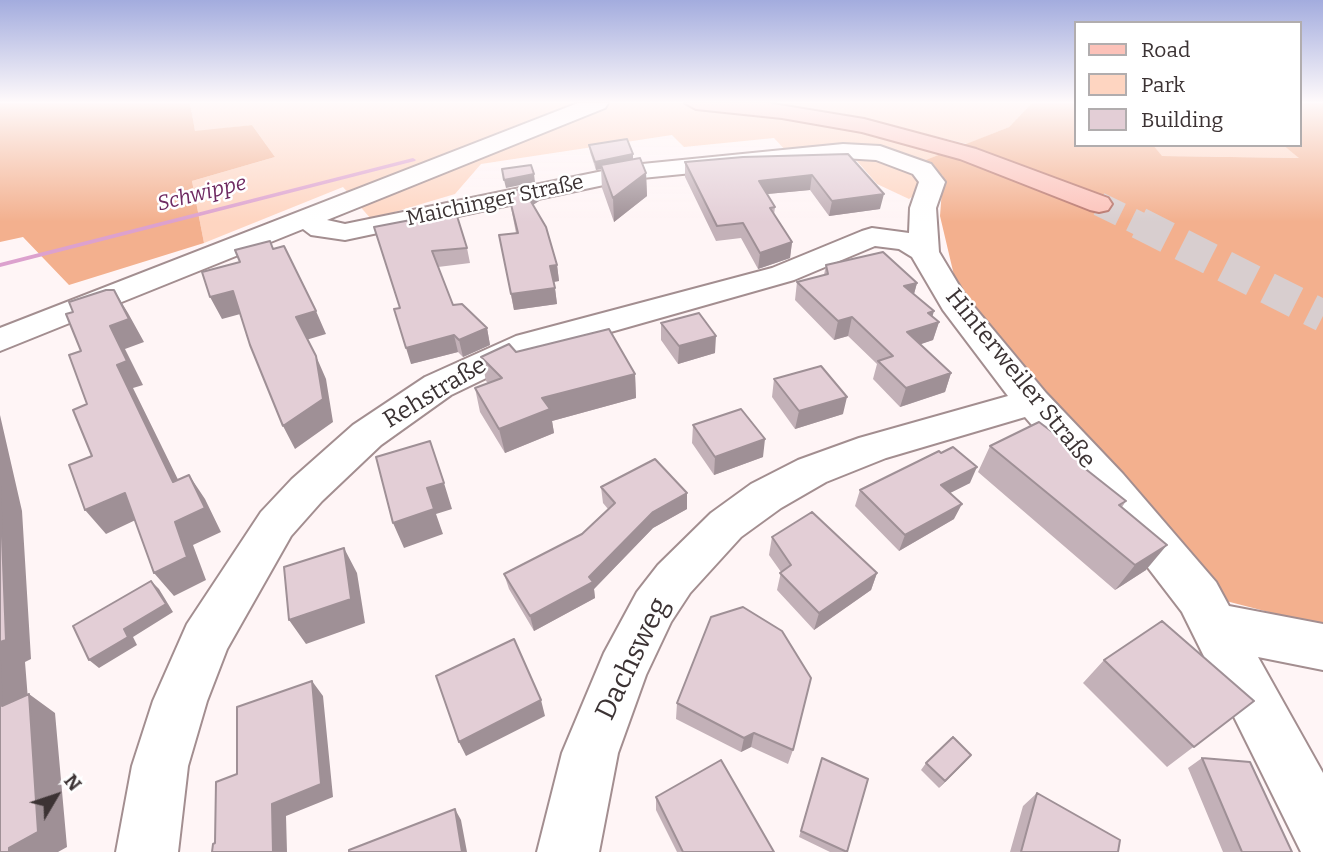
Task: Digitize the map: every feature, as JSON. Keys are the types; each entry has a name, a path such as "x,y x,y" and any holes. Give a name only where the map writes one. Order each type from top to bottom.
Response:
{"main road":[{"path":"927,143 993,162 1098,204"}],"street":[{"name":"Maichinger Straße","path":"0,340 304,216 494,143"},
{"name":"Maichinger Straße","path":"304,216 321,229 345,232 632,172 857,150"},
{"name":"Hinterweiler Straße","path":"857,150 903,159 928,175 932,182 923,208 924,252 954,303 1033,402 1176,567 1216,626 1323,832"},
{"name":"Rehstraße","path":"147,852 160,766 180,701 205,640 239,580 276,524 307,490 377,428 438,386 528,344 783,274 872,237 907,241 924,252"},
{"name":"Dachsweg","path":"568,852 590,752 622,670 654,607 674,579 726,525 766,496 812,471 873,448 1033,402"},
{"path":"1216,626 1323,648"}],"green space":[{"path":"265,143 621,143 481,164 455,194 371,219 343,187 204,243 192,181 275,157"},
{"path":"680,143 726,143 684,147"},
{"path":"778,143 905,143 944,153 918,163 787,152"},
{"path":"1154,147 1286,147 1301,158 1161,156"},
{"path":"862,152 923,178 916,194 909,199 877,184 850,153"}],"shaded area":[{"path":"0,143 265,143 275,157 192,181 204,243 69,285 23,237 0,242"},
{"path":"969,143 1074,143 1074,147 1155,147 1162,156 1299,158 1285,147 1302,147 1302,143 1323,143 1323,626 1226,601 957,288 940,216 943,176 918,163"}],"building":[{"path":"629,143 633,154 595,162 589,145"},
{"path":"848,154 884,194 832,201 812,175 759,181 775,207 770,208 792,242 760,253 743,223 717,226 685,162 743,157"},
{"path":"640,158 646,173 613,198 601,165"},
{"path":"531,165 534,174 504,180 502,169"},
{"path":"537,186 526,193 546,227 557,265 550,266 555,288 511,294 499,235 518,233 508,192"},
{"path":"457,216 467,248 432,251 453,305 462,304 487,328 459,340 454,335 406,348 394,309 400,308 374,227 421,218 422,222"},
{"path":"270,241 273,249 284,246 316,311 296,317 316,356 323,399 283,426 250,345 233,291 210,297 202,272 240,262 235,250"},
{"path":"883,252 917,283 904,286 934,311 928,313 939,322 907,332 951,373 906,388 878,361 893,356 852,317 838,321 797,282 828,274 826,265"},
{"path":"114,290 129,319 110,326 127,361 117,365 173,482 189,475 205,508 175,522 187,557 154,573 125,493 85,510 69,465 92,456 73,410 87,404 69,355 81,351 66,314 73,312 69,302"},
{"path":"699,313 716,336 679,346 661,323"},
{"path":"609,329 635,374 542,398 550,409 499,429 475,388 502,378 481,357 509,344 516,352"},
{"path":"821,366 847,397 799,411 774,379"},
{"path":"741,409 765,439 715,457 693,425"},
{"path":"1039,422 1087,458 1078,463 1126,501 1119,505 1167,545 1135,565 990,446"},
{"path":"430,441 444,483 427,488 434,509 393,523 376,457"},
{"path":"953,447 977,467 941,485 962,504 905,535 860,490 939,451 941,453"},
{"path":"655,459 687,493 653,512 589,577 593,582 530,616 504,574 582,534 615,503 601,487"},
{"path":"0,485 6,640 0,642"},
{"path":"812,512 877,573 819,613 780,573 791,565 772,537"},
{"path":"344,548 351,599 289,620 284,567"},
{"path":"151,581 166,604 124,629 128,637 89,660 73,626"},
{"path":"743,607 782,631 811,678 793,750 754,733 744,738 677,703 711,617"},
{"path":"1162,621 1254,701 1194,747 1104,660"},
{"path":"514,639 541,700 459,742 436,676"},
{"path":"0,661 2,706 29,694 38,832 9,848 9,852 0,852"},
{"path":"312,681 321,784 272,804 273,852 212,852 215,843 216,782 237,774 237,707"},
{"path":"953,737 971,755 945,781 926,763"},
{"path":"822,758 868,779 847,852 801,831"},
{"path":"1202,758 1250,762 1292,852 1242,852"},
{"path":"721,760 774,852 683,852 656,797"},
{"path":"1037,793 1120,840 1118,852 1021,852"},
{"path":"455,809 462,852 349,852 349,850"}],"waterway":[{"name":"Schwippe","path":"0,265 413,160"}],"tunnel":[{"path":"1099,204 1142,225"},
{"path":"1139,223 1323,316"}]}
